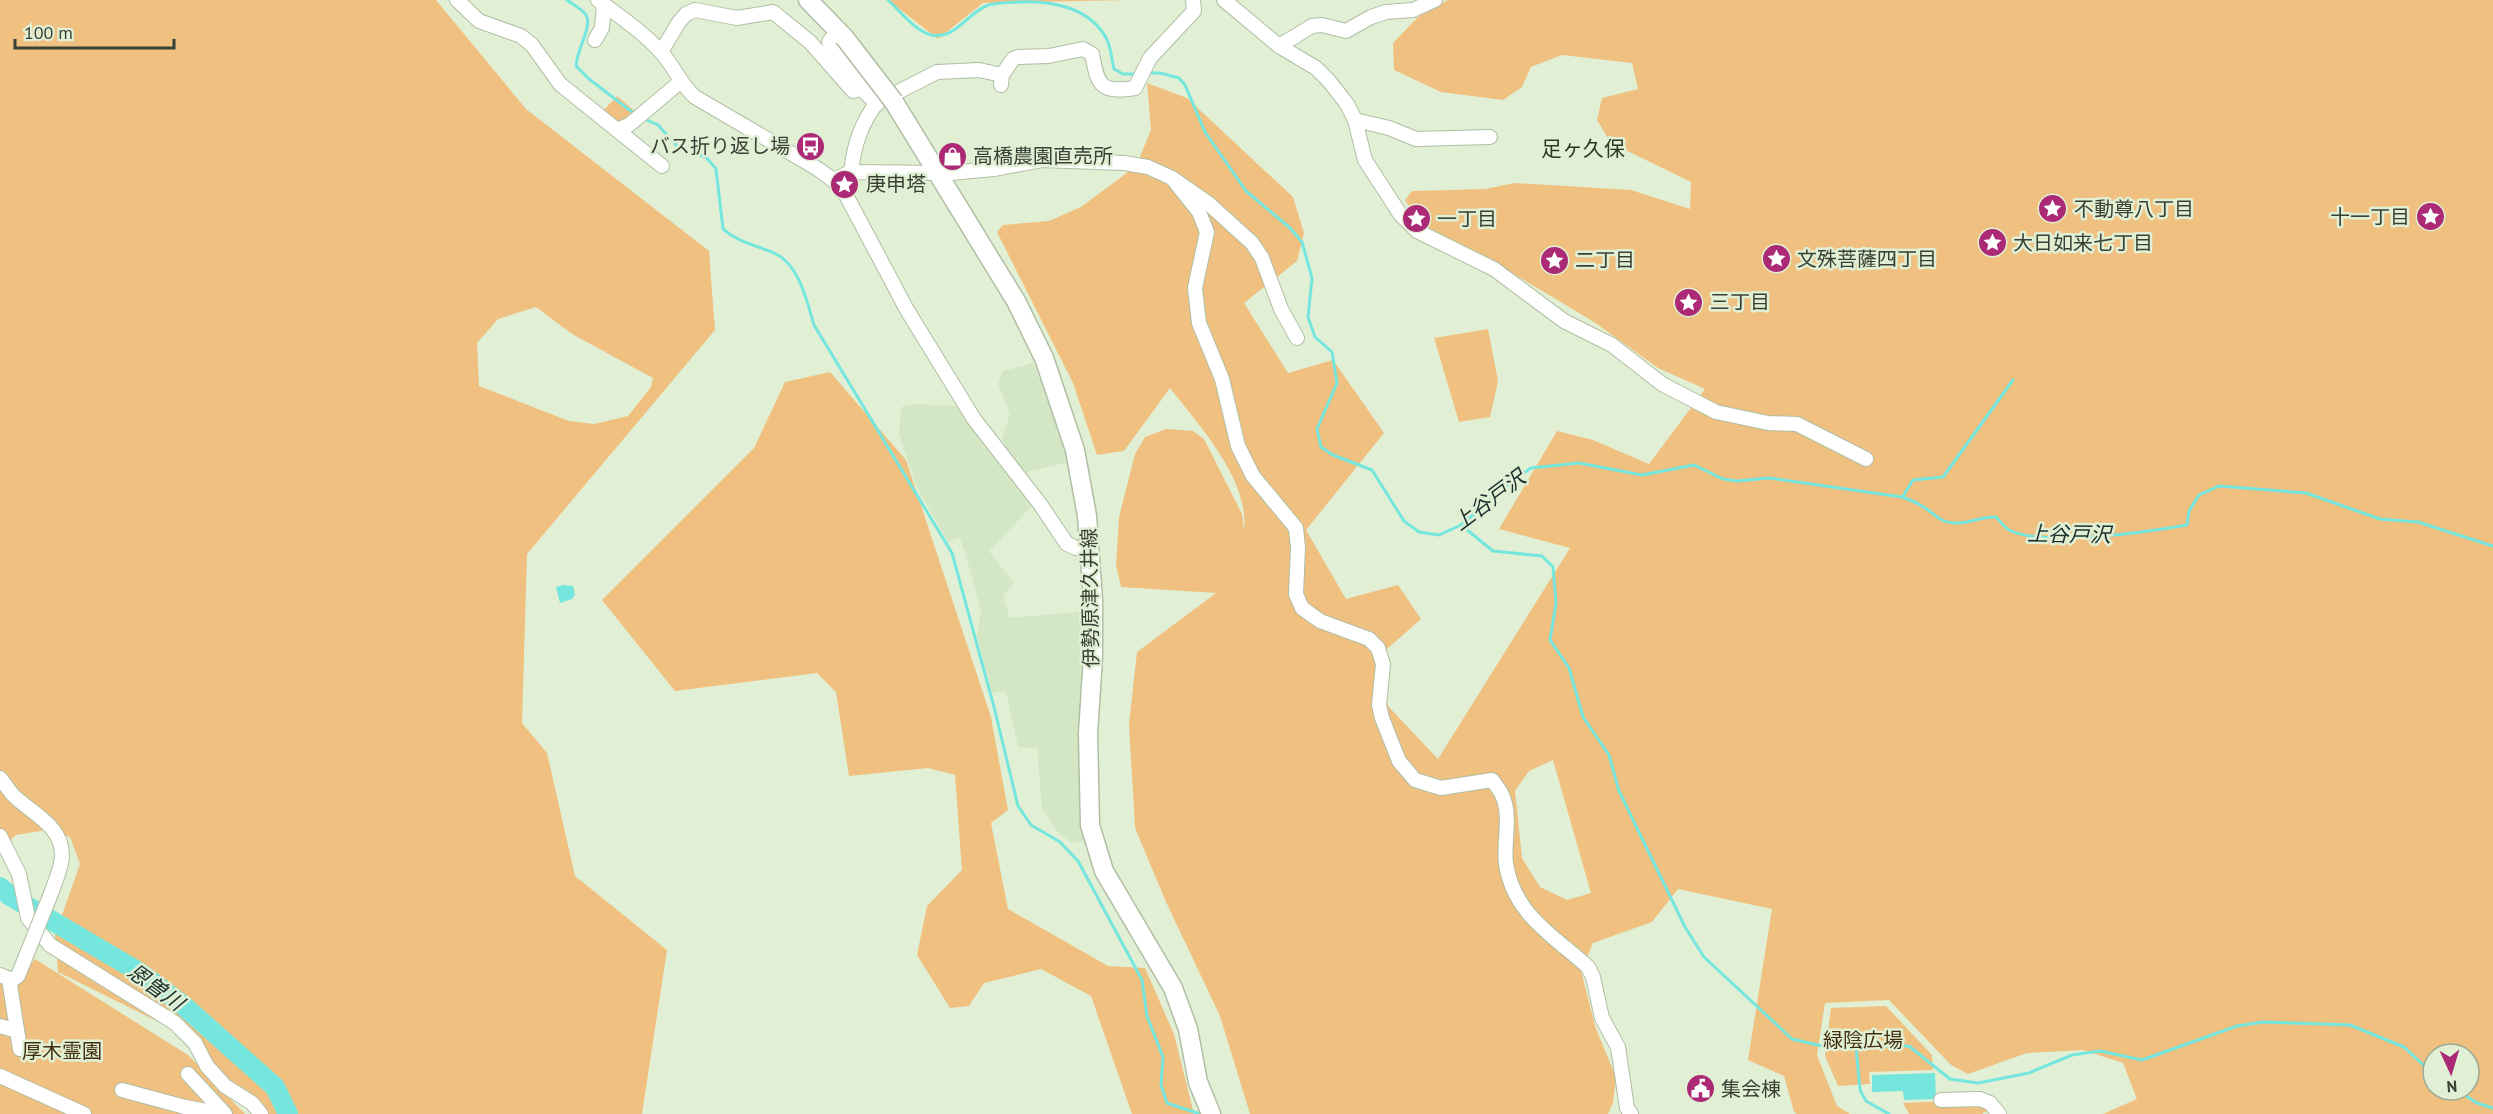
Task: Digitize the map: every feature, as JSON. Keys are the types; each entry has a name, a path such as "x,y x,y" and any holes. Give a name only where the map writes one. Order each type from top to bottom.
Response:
{"main road":[{"name":"伊勢原津久井線","path":"808,0 838,30 938,172 1016,301 1044,358 1076,450 1087,516 1093,600 1088,733 1090,825 1104,871 1173,988 1188,1029 1198,1082 1211,1114"}],"street":[{"path":"457,0 479,21 521,36 560,84 662,166"},
{"path":"851,172 860,131 887,100 937,72 979,70 1001,80 1013,59 1018,57 1049,56 1083,49 1092,54 1096,74 1107,89 1113,91 1134,88 1150,58 1194,11 1193,0"},
{"path":"1224,0 1279,46 1316,68 1329,81 1347,104 1355,120 1365,160 1400,214 1417,231 1494,269 1564,321 1612,345 1662,384 1716,412 1768,423 1797,424 1866,459"},
{"path":"1279,46 1312,26 1322,25 1346,31 1379,14 1413,10 1435,0"},
{"path":"595,40 602,28 601,2"},
{"path":"601,2 639,29 661,52 680,82 695,97 833,180 846,195 907,310 974,419 1040,504 1067,544 1090,550"},
{"path":"661,52 679,22 686,14 694,10 737,18 773,12 810,42 853,91 861,89 887,100"},
{"path":"838,30 829,42 830,47 859,83 861,89"},
{"path":"617,130 629,125 680,82"},
{"path":"1355,120 1416,139 1490,137"},
{"path":"833,180 851,172 889,174 994,169 1029,161 1055,160 1148,167 1172,178 1208,203 1252,243 1262,258 1281,309 1297,338"},
{"path":"1172,178 1199,212 1207,232 1195,288 1199,323 1222,379 1238,446 1253,476 1296,528 1298,548 1296,594 1302,608 1320,621 1369,639 1378,648 1383,664 1379,705 1382,718 1399,761 1415,780 1441,788 1492,780 1503,796 1506,864 1513,890 1534,923 1588,967 1593,977 1602,1018 1618,1047 1627,1108 1631,1114"},
{"path":"0,778 13,794 55,830 60,841 62,856 52,891 18,976 12,980 4,977"},
{"path":"0,836 20,874 28,918 50,945 175,1023 195,1043 207,1066 225,1086 252,1103 261,1114"},
{"path":"4,977 20,1049"},
{"path":"0,1026 17,1031"},
{"path":"188,1074 224,1114"},
{"path":"0,1076 84,1114"},
{"path":"122,1090 224,1114"},
{"path":"1941,1100 1980,1099 1990,1102 1999,1114"}],"shaded area":[{"path":"1033,363 1061,431 1069,462 1020,474 1002,439 1010,414 998,384 1003,371"},
{"path":"914,404 959,406 1032,506 989,551 1014,583 1003,596 1010,618 1086,611 1083,691 1087,841 1071,843 1057,831 1042,808 1037,748 1018,747 1006,691 992,693 977,636 981,611 965,552 959,537 948,542 916,486 899,434 901,407"}],"green space":[{"path":"0,0 436,0 526,109 709,251 715,330 527,554 522,723 547,753 575,876 667,950 642,1114 260,1114 193,1039 58,972 55,935 80,864 70,837 47,830 16,835 0,849","holes":["536,307 572,334 653,378 651,387 628,416 594,424 569,421 479,386 477,343 498,319"]},
{"path":"888,0 1130,0 983,3 938,39"},
{"path":"1448,0 2493,0 2493,1114 2103,1114 2137,1099 2123,1063 2083,1050 2027,1053 1968,1074 1951,1065 1889,1000 1825,1003 1817,1055 1837,1106 1850,1114 1797,1114 1794,1112 1784,1076 1748,1060 1772,909 1678,889 1652,922 1593,943 1581,971 1596,1029 1616,1077 1613,1103 1608,1114 1250,1114 1220,1016 1166,902 1135,828 1129,724 1137,652 1216,593 1121,587 1116,565 1119,517 1135,454 1145,437 1166,429 1193,431 1204,439 1242,514 1244,531 1244,512 1239,493 1220,455 1170,388 1124,451 1097,455 1073,383 997,232 1003,225 1049,221 1081,207 1136,166 1151,130 1147,83 1187,98 1293,197 1304,233 1297,261 1244,303 1288,373 1333,360 1384,433 1306,530 1346,599 1398,585 1421,619 1387,649 1378,667 1388,706 1438,759 1570,548 1499,529 1557,431 1593,440 1649,464 1705,389 1658,368 1594,322 1489,259 1420,223 1405,200 1412,191 1485,189 1514,183 1631,190 1690,209 1691,182 1611,143 1597,120 1602,98 1638,89 1632,63 1562,55 1531,67 1522,87 1503,100 1441,92 1394,70 1393,43 1418,17","holes":["1553,760 1591,893 1567,900 1540,887 1522,858 1515,791 1529,771"]},
{"path":"617,96 638,114 621,127 601,113"},
{"path":"1488,329 1498,381 1490,417 1459,422 1434,338"},
{"path":"830,372 906,460 991,717 1008,810 991,823 1008,909 1108,966 1145,968 1174,1034 1194,1114 1132,1114 1091,996 1041,969 984,983 969,1006 950,1008 917,955 927,906 962,870 955,775 928,768 849,776 836,692 817,673 675,691 602,600 754,448 785,382"},
{"name":"厚木霊園","path":"35,959 188,1055 245,1114 0,1114 0,973 19,979"},
{"name":"緑陰広場","path":"1886,1006 1932,1055 1933,1070 1869,1072 1870,1084 1838,1086 1825,1056 1831,1008"},
{"path":"1974,1100 1991,1108 1982,1114 1909,1114 1903,1103"}],"water":[{"path":"573,586 575,595 572,599 560,603 556,587"},
{"path":"1935,1073 1936,1099 1904,1100 1903,1091 1872,1092 1872,1075"}],"waterway":[{"path":"567,0 582,11 588,20 576,66 589,79 636,115"},
{"name":"上谷戸沢","path":"888,0 919,29 939,36 954,30 979,10 993,4 1031,2 1070,8 1092,21 1101,30 1108,42 1114,69 1123,74 1136,74"},
{"name":"上谷戸沢","path":"1148,73 1160,73 1179,78 1185,85 1205,132 1246,191 1290,228 1302,242 1312,278 1308,317 1315,337 1332,352 1337,383 1317,429 1321,447 1333,455 1372,470 1404,521 1419,532 1439,535 1461,525 1512,481 1531,468 1579,463 1642,475 1694,465 1723,479 1737,481 1769,478 1902,497 1951,523 1996,517 2009,530 2025,535 2045,537 2096,536 2187,525 2189,511 2199,495 2219,486 2306,493 2380,519 2418,522 2493,546"},
{"path":"642,118 658,125 677,146 687,152 706,157 716,169 723,229 741,241 783,258 796,274 814,325 952,553 1018,806 1031,825 1060,842 1078,861 1142,980 1147,1016 1163,1057 1161,1085 1167,1103 1200,1114"},
{"path":"1903,496 1913,480 1943,477 2013,380"},
{"path":"1461,525 1493,551 1542,556 1553,567 1556,603 1550,640 1569,668 1583,717 1609,755 1619,791 1685,927 1704,957 1792,1039 1822,1046 1909,1046 1950,1079 1978,1083 2029,1073 2072,1055 2100,1051 2142,1060 2237,1026 2263,1022 2350,1025 2404,1047 2421,1063"},
{"name":"恩曽川","path":"0,887 10,896 139,972 184,1006 275,1087 288,1114"},
{"path":"1856,1047 1860,1090 1866,1101 1889,1114"},
{"path":"2475,1102 2493,1108"}],"place":[{"name":"バス折り返し場","path":"811,146"},
{"name":"高橋農園直売所","path":"952,156"},
{"name":"庚申塔","path":"845,184"},
{"name":"不動尊八丁目","path":"2053,209"},
{"name":"十一丁目","path":"2431,217"},
{"name":"一丁目","path":"1416,219"},
{"name":"大日如来七丁目","path":"1992,243"},
{"name":"文殊菩薩四丁目","path":"1776,259"},
{"name":"二丁目","path":"1554,260"},
{"name":"三丁目","path":"1689,302"},
{"name":"集会棟","path":"1700,1089"}],"district":[{"name":"足ヶ久保","path":"1583,148"}]}
